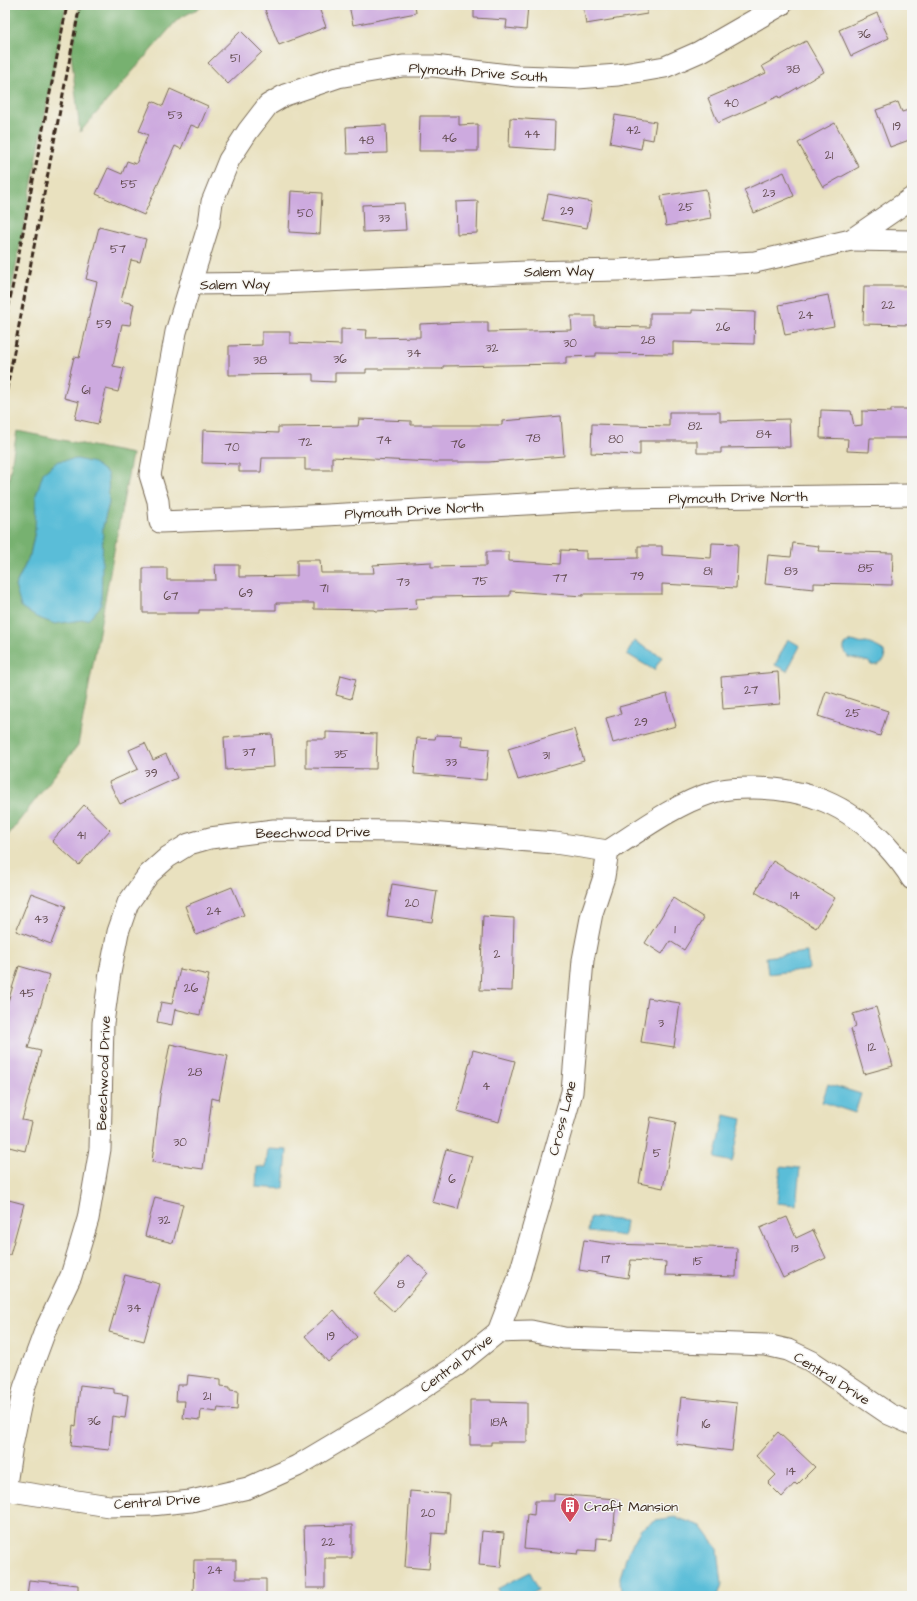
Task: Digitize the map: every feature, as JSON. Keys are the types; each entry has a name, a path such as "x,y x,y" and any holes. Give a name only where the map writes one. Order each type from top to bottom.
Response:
{"street":[{"name":"Plymouth Drive South","path":"190,284 209,224 212,202 229,160 248,131 268,105 285,95 338,77 403,66 434,66 517,76 577,78 618,75 665,66 699,52 781,5"},
{"name":"Salem Way","path":"190,284 280,284 526,272 619,270 755,262 852,240 912,198"},
{"path":"852,240 912,241"},
{"name":"Plymouth Drive North","path":"190,284 176,332 150,475 158,501 160,522 290,517 618,499 912,495"},
{"path":"608,851 676,808 712,792 737,788 775,789 826,800 851,814 870,829 904,864 912,879"},
{"name":"Beechwood Drive","path":"5,1491 12,1445 24,1388 45,1331 71,1276 88,1219 100,1149 103,1023 110,973 118,932 128,903 149,874 168,857 189,844 210,838 274,830 404,830 555,843 608,851"},
{"name":"Cross Lane","path":"498,1332 519,1277 572,1092 583,960 592,913 604,877 608,851"},
{"name":"Central Drive","path":"5,1491 109,1506 151,1505 191,1501 248,1488 297,1466 379,1417 456,1366 498,1332 531,1332 564,1338 766,1345 788,1350 811,1361 889,1414 912,1424"}],"green space":[{"path":"5,5 66,5 5,324"},
{"path":"80,5 205,5 178,19 80,132 71,53"},
{"path":"17,431 132,454 78,745 5,839 5,502","holes":["109,503 103,526 15,586 30,555 35,531"]}],"water":[{"path":"77,459 94,463 108,474 109,503 103,526 101,606 89,619 55,624 36,617 21,607 15,586 30,555 35,531 36,495 43,473 58,461"},
{"path":"788,639 800,646 787,671 775,665"},
{"path":"634,641 662,657 654,670 627,654"},
{"path":"850,641 868,643 884,651 885,659 879,664 871,665 869,662 848,657 844,650 844,646"},
{"path":"807,952 809,969 768,974 766,957"},
{"path":"828,1084 861,1094 855,1113 822,1102"},
{"path":"725,1115 742,1119 732,1162 715,1158"},
{"path":"268,1149 287,1150 284,1189 256,1187 257,1167 266,1167"},
{"path":"781,1166 800,1168 796,1205 777,1203"},
{"path":"590,1217 626,1221 624,1236 588,1232"},
{"path":"675,1517 701,1526 718,1549 722,1584 718,1596 621,1596 620,1577 628,1552 641,1529 656,1520"},
{"path":"530,1572 539,1590 526,1596 501,1596 497,1589"}],"building":[{"path":"276,5 318,5 326,27 279,45 265,10"},
{"path":"349,5 415,5 416,13 353,25"},
{"path":"474,5 528,5 526,30 506,28 507,20 474,18"},
{"path":"583,5 647,5 647,14 586,24"},
{"path":"877,13 889,38 851,56 839,30"},
{"path":"241,31 262,52 228,84 208,63"},
{"path":"806,41 824,72 780,98 779,96 718,123 708,98 766,73 762,66"},
{"path":"170,89 208,106 199,128 191,125 181,149 175,146 144,215 96,194 108,168 122,174 127,161 136,164 148,135 139,131 152,101 163,106"},
{"path":"898,102 902,112 912,109 912,139 890,147 876,110"},
{"path":"615,115 656,122 653,140 643,138 641,149 610,143"},
{"path":"420,116 459,116 459,125 478,124 478,151 419,151"},
{"path":"510,118 555,121 554,150 509,147"},
{"path":"835,123 859,167 823,187 798,143"},
{"path":"386,125 387,153 347,154 346,127"},
{"path":"784,172 794,196 754,213 744,190"},
{"path":"706,189 711,218 666,226 661,196"},
{"path":"291,191 322,193 320,234 289,232"},
{"path":"548,194 592,202 587,228 543,220"},
{"path":"478,201 477,233 457,234 456,202"},
{"path":"404,203 406,230 363,232 362,205"},
{"path":"99,227 146,239 140,262 131,260 121,301 134,304 130,325 122,324 113,366 124,368 118,392 106,389 98,424 75,419 79,402 64,398 74,357 79,358 97,282 86,279"},
{"path":"864,286 912,286 912,325 863,324"},
{"path":"828,295 834,326 785,335 779,305"},
{"path":"692,310 755,312 754,344 673,342 673,354 596,353 596,356 566,357 566,364 443,366 443,369 366,369 366,373 335,373 335,382 313,381 313,374 229,375 229,346 262,345 262,332 290,332 290,343 341,345 341,329 367,330 366,338 420,337 420,324 464,322 488,322 488,332 572,330 571,316 595,316 595,326 650,327 650,313 692,313"},
{"path":"891,409 912,409 912,438 870,438 869,452 847,451 848,439 820,438 821,410 851,411 854,426 862,425 862,411 891,412"},
{"path":"669,412 720,412 720,421 789,419 790,447 721,448 721,453 697,453 697,441 640,441 640,455 591,453 592,424 669,426"},
{"path":"561,416 564,456 489,462 432,462 332,457 332,470 305,470 305,458 262,458 261,472 239,472 239,464 202,463 203,430 278,433 278,427 358,426 359,419 411,421 411,425 502,425 502,421"},
{"path":"712,543 738,544 736,588 662,584 662,594 583,594 583,596 510,591 510,596 432,597 416,599 417,609 376,611 314,609 314,603 276,603 276,610 199,610 199,613 143,613 143,568 167,568 167,580 216,580 215,565 239,565 239,577 297,576 297,560 320,560 321,573 374,573 373,565 431,562 431,567 486,566 486,552 509,552 509,561 560,564 561,550 586,551 586,559 638,558 638,546 662,546 662,555 711,558"},
{"path":"793,543 819,546 818,551 893,553 892,585 814,583 814,589 765,584 768,555 791,557"},
{"path":"778,672 780,704 723,709 721,677"},
{"path":"341,675 356,679 351,699 336,695"},
{"path":"826,691 888,711 880,736 818,716"},
{"path":"667,694 676,726 613,743 606,718 621,714 619,707"},
{"path":"574,729 584,761 518,780 508,749"},
{"path":"326,732 377,734 376,769 306,768 306,739 326,739"},
{"path":"272,734 274,767 226,770 224,737"},
{"path":"436,735 462,736 461,746 489,749 486,780 414,774 417,738 435,739"},
{"path":"145,743 153,760 166,754 177,778 120,804 109,782 138,769 129,750"},
{"path":"84,805 110,830 79,865 52,841"},
{"path":"773,861 835,898 816,928 755,892"},
{"path":"392,884 437,891 432,922 387,916"},
{"path":"232,887 244,915 196,935 185,906"},
{"path":"31,893 66,906 51,944 16,931"},
{"path":"673,898 704,918 684,950 670,941 662,954 645,943"},
{"path":"483,916 514,918 512,991 480,990"},
{"path":"19,966 50,975 28,1048 41,1051 22,1120 32,1122 25,1151 5,1146 5,1011"},
{"path":"180,969 209,975 200,1015 175,1009 172,1025 157,1022 161,1002 172,1004"},
{"path":"648,998 680,1003 674,1047 641,1042"},
{"path":"876,1007 893,1066 864,1074 851,1029 856,1027 853,1014"},
{"path":"170,1044 228,1056 219,1100 212,1098 203,1169 152,1162 160,1095"},
{"path":"473,1050 515,1061 499,1122 457,1111"},
{"path":"651,1117 676,1122 663,1188 639,1183"},
{"path":"446,1149 472,1156 458,1209 432,1202"},
{"path":"155,1197 183,1204 173,1243 145,1236"},
{"path":"5,1199 24,1204 10,1255 5,1254"},
{"path":"787,1217 796,1238 813,1230 826,1258 783,1278 760,1228"},
{"path":"584,1240 613,1244 737,1248 736,1277 665,1275 666,1262 631,1260 628,1278 579,1270"},
{"path":"408,1255 428,1273 394,1312 374,1294"},
{"path":"125,1275 160,1284 144,1341 109,1332"},
{"path":"334,1310 357,1337 328,1362 305,1336"},
{"path":"188,1375 221,1379 221,1386 230,1387 230,1390 238,1391 237,1410 218,1408 217,1412 201,1410 200,1420 183,1418 185,1401 176,1401 177,1385 187,1385"},
{"path":"80,1385 114,1389 114,1393 128,1395 125,1418 112,1416 109,1450 71,1446 73,1425 76,1426"},
{"path":"681,1397 737,1403 732,1451 676,1444"},
{"path":"470,1400 527,1403 527,1442 491,1442 491,1445 470,1445"},
{"path":"778,1432 815,1467 797,1485 795,1483 782,1497 768,1483 776,1475 756,1456"},
{"path":"410,1491 449,1494 446,1534 432,1533 429,1569 405,1567"},
{"name":"Craft Mansion","path":"554,1494 616,1499 613,1539 597,1538 596,1551 579,1550 578,1554 524,1549 527,1514 534,1515 535,1501 554,1501"},
{"path":"352,1525 352,1558 325,1558 325,1588 306,1588 304,1526"},
{"path":"482,1531 504,1533 501,1567 479,1565"},
{"path":"194,1560 236,1560 236,1579 266,1579 266,1596 193,1596"},
{"path":"29,1580 78,1585 78,1596 27,1596"}],"railway":[{"path":"5,325 67,5"},
{"path":"5,399 80,5"}],"place":[{"name":"Craft Mansion","path":"570,1523"}]}
